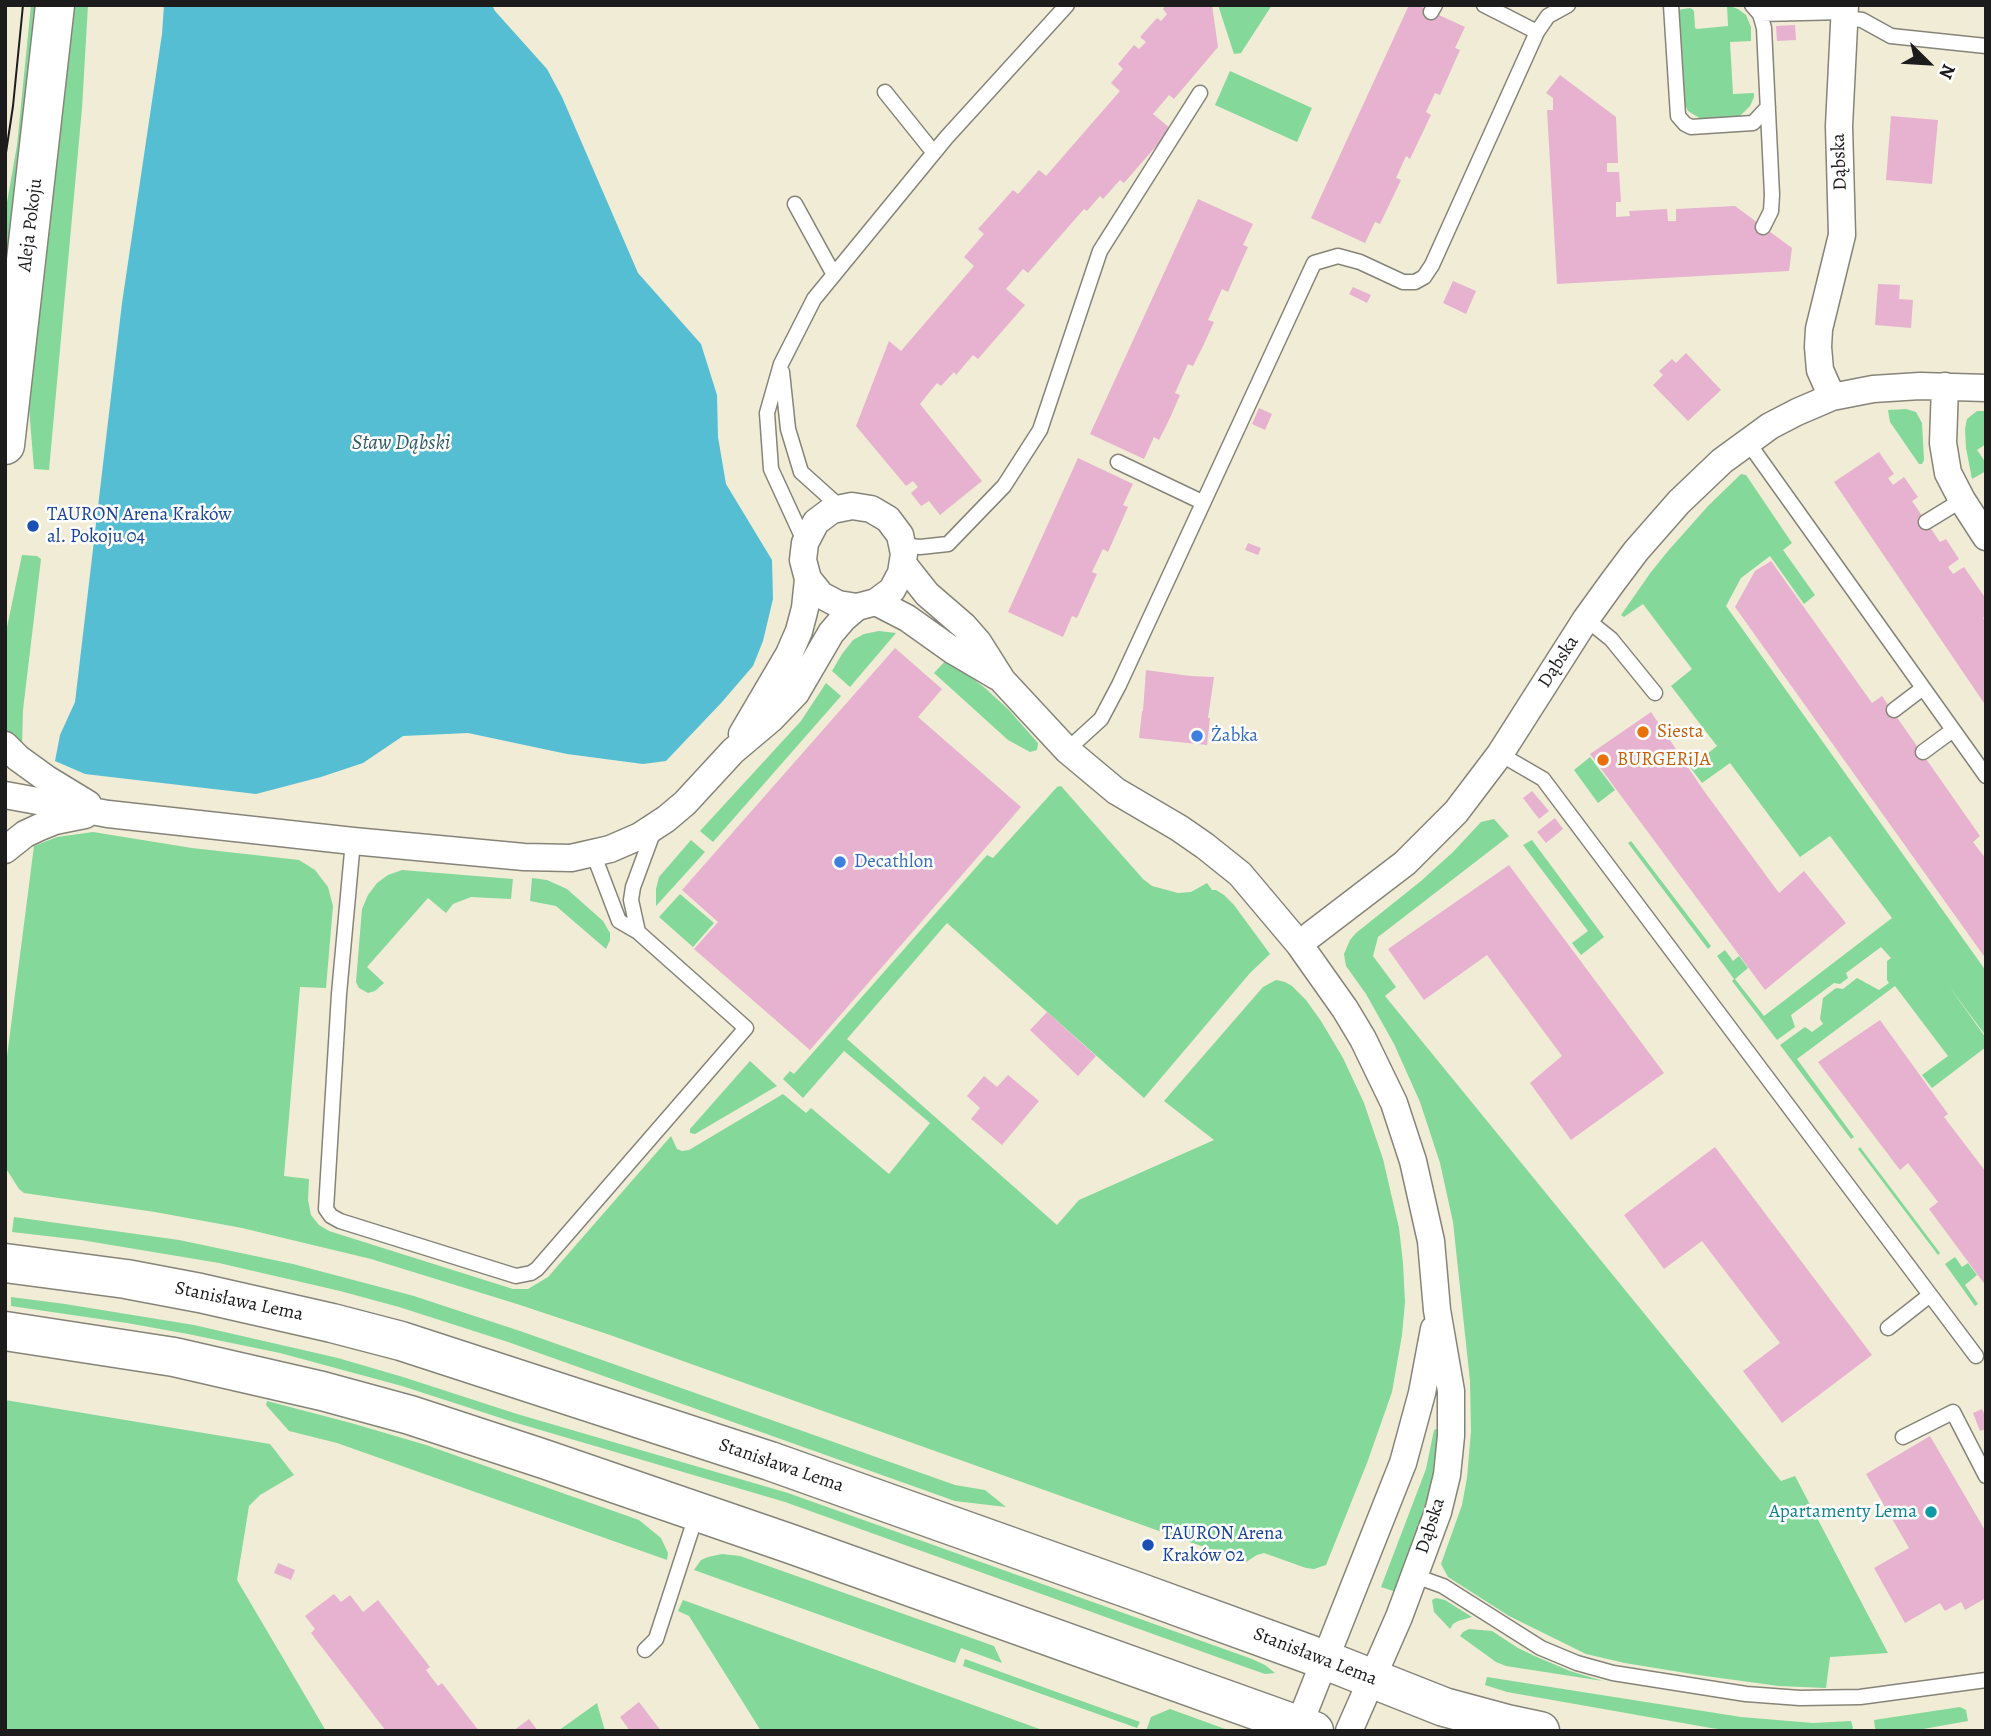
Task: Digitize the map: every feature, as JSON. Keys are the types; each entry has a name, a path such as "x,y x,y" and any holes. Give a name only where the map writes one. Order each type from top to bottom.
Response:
{"main road":[{"name":"Aleja Pokoju","path":"5,445 55,5"},
{"name":"Stanisława Lema","path":"5,1263 125,1279 200,1293 332,1322 401,1341 769,1461 1325,1660 1444,1707 1540,1731"},
{"path":"5,1331 174,1357 410,1415 697,1511 1303,1729"}],"street":[{"name":"Dąbska","path":"1832,397 1821,370 1818,346 1819,329 1842,235 1839,126 1845,12"},
{"name":"Dąbska","path":"1299,944 1405,863 1456,812 1500,754 1587,619 1636,551 1679,502 1722,461 1770,426 1832,397 1873,389 1945,386 1986,388"},
{"path":"1945,386 1943,428 1948,472 1986,537"},
{"path":"733,751 789,654 799,631 806,608 808,579 803,559 805,543 816,522 840,507 871,509 888,519 900,535 903,555 927,594 978,642 1002,680"},
{"path":"5,794 108,814 353,841 537,858 572,858 593,853 625,843 656,827 685,803 733,751 771,719 796,693 831,633 843,619 892,590 903,555"},
{"path":"808,579 821,595 838,604 867,604 907,618 952,650 1002,680"},
{"name":"Dąbska","path":"1002,680 1067,750 1116,791 1179,828 1240,874 1299,944 1345,1009 1363,1039 1397,1114 1413,1161 1431,1241 1437,1310 1451,1391 1451,1436 1447,1475 1438,1512 1415,1576 1349,1731"},
{"path":"5,745 47,779 108,814"},
{"path":"5,850 25,834 55,821 108,814"},
{"name":"Dąbska","path":"1303,1729 1325,1660 1403,1463 1422,1393 1437,1310"}],"lane":[{"path":"1484,5 1537,32"},
{"path":"1067,750 1101,719 1119,685 1314,263 1338,256 1360,262 1403,282 1415,282 1424,277 1438,253 1537,32 1548,16 1568,5"},
{"path":"1671,5 1678,116 1685,124 1691,127 1753,124 1768,107"},
{"path":"805,543 771,469 766,413 781,364 814,299 934,153 1066,6"},
{"path":"1763,227 1772,211 1773,195 1764,28 1756,9 1845,12 1891,36 1986,46"},
{"path":"885,92 934,153"},
{"path":"903,555 920,547 948,544 1004,486 1040,430 1100,251 1200,93"},
{"path":"795,204 834,275"},
{"path":"781,364 788,429 801,472 840,507"},
{"path":"1747,441 1986,776"},
{"path":"1118,462 1202,502"},
{"path":"1926,522 1962,500"},
{"path":"1587,619 1619,646 1655,693"},
{"path":"1894,710 1923,688"},
{"path":"1923,752 1953,730"},
{"path":"1500,754 1543,779 1976,1356"},
{"path":"638,932 631,900 633,887 656,827"},
{"path":"353,841 339,994 326,1209 331,1216 362,1229 516,1276 537,1269 746,1028 638,932 619,921 593,853"},
{"path":"1888,1328 1930,1295"},
{"path":"1903,1437 1953,1412 1986,1476"},
{"path":"645,1650 656,1639 697,1511"},
{"path":"1415,1576 1443,1586 1541,1648 1577,1663 1613,1673 1746,1693 1800,1698 1860,1697 1986,1680"}],"green space":[{"path":"31,5 36,5 5,297 5,214 17,145"},
{"path":"74,5 88,5 82,108 49,470 34,469 29,408"},
{"path":"1218,5 1272,5 1241,53 1234,54"},
{"path":"1727,5 1746,15 1751,27 1751,41 1730,42 1733,94 1754,93 1754,97 1750,106 1735,119 1701,119 1688,111 1682,99 1677,10 1692,9 1697,29 1728,26"},
{"path":"1230,71 1312,108 1297,142 1215,105"},
{"path":"1906,409 1916,412 1922,423 1922,464 1919,464 1890,422 1888,410"},
{"path":"1977,411 1986,411 1986,444 1977,450 1986,463 1986,471 1972,479 1965,429 1967,419"},
{"path":"1741,474 1746,475 1792,543 1783,550 1815,595 1804,604 1770,556 1741,578 1726,606 1986,971 1986,1036 1948,985 1986,1038 1986,1047 1932,1088 1922,1075 1948,1056 1895,986 1797,1059 1854,1137 1851,1139 1780,1045 1805,1027 1812,1032 1823,1024 1820,1019 1823,998 1836,988 1843,989 1857,978 1879,990 1889,983 1887,961 1891,958 1881,947 1846,973 1848,978 1840,984 1834,983 1791,1015 1795,1027 1777,1040 1732,981 1734,979 1717,956 1725,950 1733,961 1739,956 1748,968 1735,979 1764,1016 1892,918 1830,836 1800,857 1730,763 1702,783 1690,767 1717,746 1671,686 1692,669 1643,604 1624,617 1621,615 1668,551"},
{"path":"22,555 37,556 41,559 23,710 22,748 5,731 5,637"},
{"path":"879,631 896,633 850,687 832,671 853,640"},
{"path":"947,659 1008,709 1038,743 1037,750 1030,752 1008,740 934,673"},
{"path":"826,683 841,696 713,842 700,831 801,721"},
{"path":"1590,757 1615,790 1598,803 1574,770"},
{"path":"1061,786 1143,879 1152,886 1178,893 1191,892 1207,883 1212,890 1224,895 1234,905 1270,954 1250,973 1144,1098 947,923 847,1039 1057,1225 1079,1200 1214,1140 1164,1101 1263,987 1276,980 1285,982 1306,1000 1343,1058 1364,1103 1383,1159 1399,1228 1405,1302 1392,1392 1326,1565 1314,1569 1306,1568 1264,1553 1246,1562 517,1304 371,1259 242,1228 24,1193 5,1167 5,1072 34,846 57,837 93,832 192,848 299,860 315,870 328,887 333,906 326,988 300,987 284,1176 309,1179 308,1200 311,1215 319,1225 329,1231 513,1289 528,1289 548,1277 671,1136 677,1149 689,1150 783,1094 806,1113 811,1108 889,1174 930,1123 844,1051 803,1098 783,1079 790,1071 794,1074 987,855 993,858 1057,787"},
{"path":"1494,819 1509,836 1378,937 1373,956 1396,987 1385,996 1781,1481 1795,1476 1888,1653 1830,1657 1826,1688 1779,1686 1698,1675 1586,1654 1509,1616 1448,1577 1441,1564 1462,1505 1471,1431 1470,1381 1453,1222 1440,1163 1420,1102 1394,1044 1366,994 1346,966 1344,954 1356,933 1421,881 1481,822"},
{"path":"691,840 705,852 656,906 659,877"},
{"path":"1532,840 1604,937 1581,955 1572,943 1588,931 1523,845"},
{"path":"1631,841 1711,946 1708,949 1628,843"},
{"path":"402,870 513,879 511,899 471,897 453,904 446,913 428,898 367,967 384,983 368,993 359,988 356,982 362,909 377,883"},
{"path":"532,878 547,880 567,889 603,921 610,933 606,949 556,906 530,901"},
{"path":"680,894 714,923 693,947 659,917"},
{"path":"750,1061 777,1086 695,1134 690,1133 690,1129"},
{"path":"1860,1147 1940,1253 1938,1255 1858,1149"},
{"path":"14,1217 179,1240 293,1264 414,1296 955,1485 985,1490 1006,1507 955,1501 508,1342 399,1307 219,1263 81,1240 12,1232"},
{"path":"1955,1257 1962,1267 1968,1263 1977,1275 1965,1285 1978,1304 1975,1306 1945,1264"},
{"path":"11,1297 194,1325 338,1358 403,1377 517,1414 788,1493 1252,1659 1275,1673 1265,1674 785,1502 510,1421 402,1386 280,1353 188,1334 11,1306"},
{"path":"5,1400 270,1444 294,1475 260,1495 249,1506 237,1580 326,1731 5,1731"},
{"path":"267,1401 426,1445 639,1520 661,1538 668,1553 667,1560 337,1443 289,1431 266,1405"},
{"path":"1436,1429 1434,1476 1429,1502 1396,1592 1381,1587 1426,1469"},
{"path":"722,1554 740,1556 994,1646 1002,1663 961,1648 955,1663 694,1570 701,1560"},
{"path":"683,1600 1045,1731 761,1731 689,1616 678,1611"},
{"path":"1432,1600 1445,1600 1472,1617 1458,1621 1450,1629 1434,1612"},
{"path":"1469,1629 1492,1631 1537,1657 1603,1681 1506,1666 1496,1662 1460,1636"},
{"path":"965,1659 1140,1722 1137,1728 963,1666"},
{"path":"1487,1677 1741,1717 1813,1723 1851,1721 1853,1728 1851,1731 1734,1731 1711,1728 1507,1692 1485,1685"},
{"path":"597,1703 605,1731 558,1731"},
{"path":"1960,1707 1966,1710 1968,1721 1912,1731 1877,1731 1875,1728 1874,1720"},
{"path":"1170,1709 1230,1731 1146,1731 1151,1717"}],"water":[{"name":"Staw Dąbski","path":"164,5 492,5 547,69 562,97 638,273 701,344 717,395 718,437 726,484 772,560 773,599 763,641 753,666 666,761 643,764 567,754 468,733 403,736 363,763 256,794 85,774 55,761 60,735 75,702 122,303"}],"building":[{"path":"1166,5 1212,5 1218,47 1174,99 1169,95 1153,114 1171,129 1124,183 1120,180 1103,199 1100,196 1087,211 1084,209 1028,273 1023,269 1006,289 1025,305 978,359 973,355 956,375 954,372 941,386 937,383 920,404 982,481 940,515 929,501 921,506 911,493 918,487 913,481 906,486 856,426 889,341 901,351 974,266 964,257 984,234 978,229 1013,190 1018,194 1039,170 1046,176 1120,91 1111,83 1123,69 1118,64 1134,45 1139,49 1146,42 1140,37 1157,18 1161,21 1167,14 1163,9"},
{"path":"1409,5 1417,5 1465,27 1455,48 1460,50 1440,95 1435,93 1426,112 1431,115 1410,159 1406,156 1396,178 1401,180 1380,224 1375,222 1365,243 1311,218"},
{"path":"1795,25 1796,40 1777,41 1776,26"},
{"path":"1560,75 1616,117 1618,163 1607,163 1607,172 1619,172 1621,202 1616,202 1616,217 1630,216 1629,211 1667,209 1668,221 1676,221 1676,209 1735,206 1792,248 1789,271 1557,284 1547,110 1553,110 1553,98 1546,93"},
{"path":"1891,116 1938,120 1932,184 1886,180"},
{"path":"1198,199 1253,224 1243,245 1248,247 1228,292 1222,289 1208,320 1214,322 1204,344 1193,366 1188,364 1175,393 1180,395 1170,418 1159,440 1154,437 1144,459 1090,434"},
{"path":"1453,281 1476,291 1466,314 1443,303"},
{"path":"1878,284 1900,285 1899,299 1913,300 1911,328 1875,325"},
{"path":"1353,287 1371,295 1367,303 1349,294"},
{"path":"1686,353 1721,390 1688,421 1653,385 1663,375 1659,371 1672,359 1676,363"},
{"path":"1259,408 1272,414 1265,430 1252,424"},
{"path":"1879,452 1894,474 1888,478 1893,485 1904,477 1918,497 1912,501 1940,542 1946,539 1959,559 1948,567 1953,574 1964,567 1986,599 1986,616 1983,618 1986,622 1986,706 1834,482"},
{"path":"1078,458 1133,484 1123,505 1128,507 1108,552 1103,549 1092,572 1097,574 1077,618 1072,616 1063,637 1008,612"},
{"path":"1248,543 1261,548 1258,555 1245,550"},
{"path":"1771,561 1872,703 1882,696 1980,836 1973,842 1986,859 1986,959 1735,607 1755,571"},
{"name":"Decathlon","path":"895,648 942,689 918,717 1021,807 810,1050 694,949 718,922 682,890"},
{"path":"1146,670 1214,677 1207,745 1139,738"},
{"path":"1651,712 1704,791 1779,893 1804,871 1846,923 1765,990 1590,754"},
{"path":"1532,791 1549,811 1539,819 1523,798"},
{"path":"1555,818 1563,829 1546,843 1537,832"},
{"path":"1509,865 1664,1073 1571,1140 1530,1083 1562,1056 1487,955 1424,1000 1388,949"},
{"path":"1047,1012 1096,1056 1078,1076 1030,1030"},
{"path":"1880,1020 1948,1114 1944,1117 1986,1172 1986,1286 1929,1209 1938,1202 1908,1163 1900,1170 1818,1062"},
{"path":"1008,1075 1039,1101 1002,1145 971,1119 980,1108 967,1096 984,1076 997,1087"},
{"path":"1715,1147 1872,1355 1782,1423 1743,1371 1780,1343 1702,1241 1664,1269 1624,1215"},
{"path":"1982,1409 1986,1418 1986,1429 1980,1431 1973,1413"},
{"name":"Apartamenty Lema","path":"1930,1436 1986,1532 1986,1598 1965,1610 1961,1602 1945,1611 1940,1603 1905,1623 1874,1568 1909,1548 1866,1474"},
{"path":"278,1563 295,1570 291,1580 274,1573"},
{"path":"334,1594 341,1602 350,1595 363,1612 378,1600 430,1667 426,1670 438,1686 442,1683 479,1731 386,1731 311,1633 315,1629 305,1616"},
{"path":"639,1702 661,1731 630,1731 620,1717"},
{"path":"529,1719 538,1731 513,1731"}],"tram line":[{"path":"5,159 23,5"}],"place":[{"name":"TAURON Arena Kraków al. Pokoju 04","path":"33,526"},
{"name":"Siesta","path":"1643,732"},
{"name":"Żabka","path":"1197,736"},
{"name":"BURGERiJA","path":"1603,760"},
{"name":"Decathlon","path":"840,862"},
{"name":"Apartamenty Lema","path":"1931,1512"},
{"name":"TAURON Arena Kraków 02","path":"1148,1545"}]}
